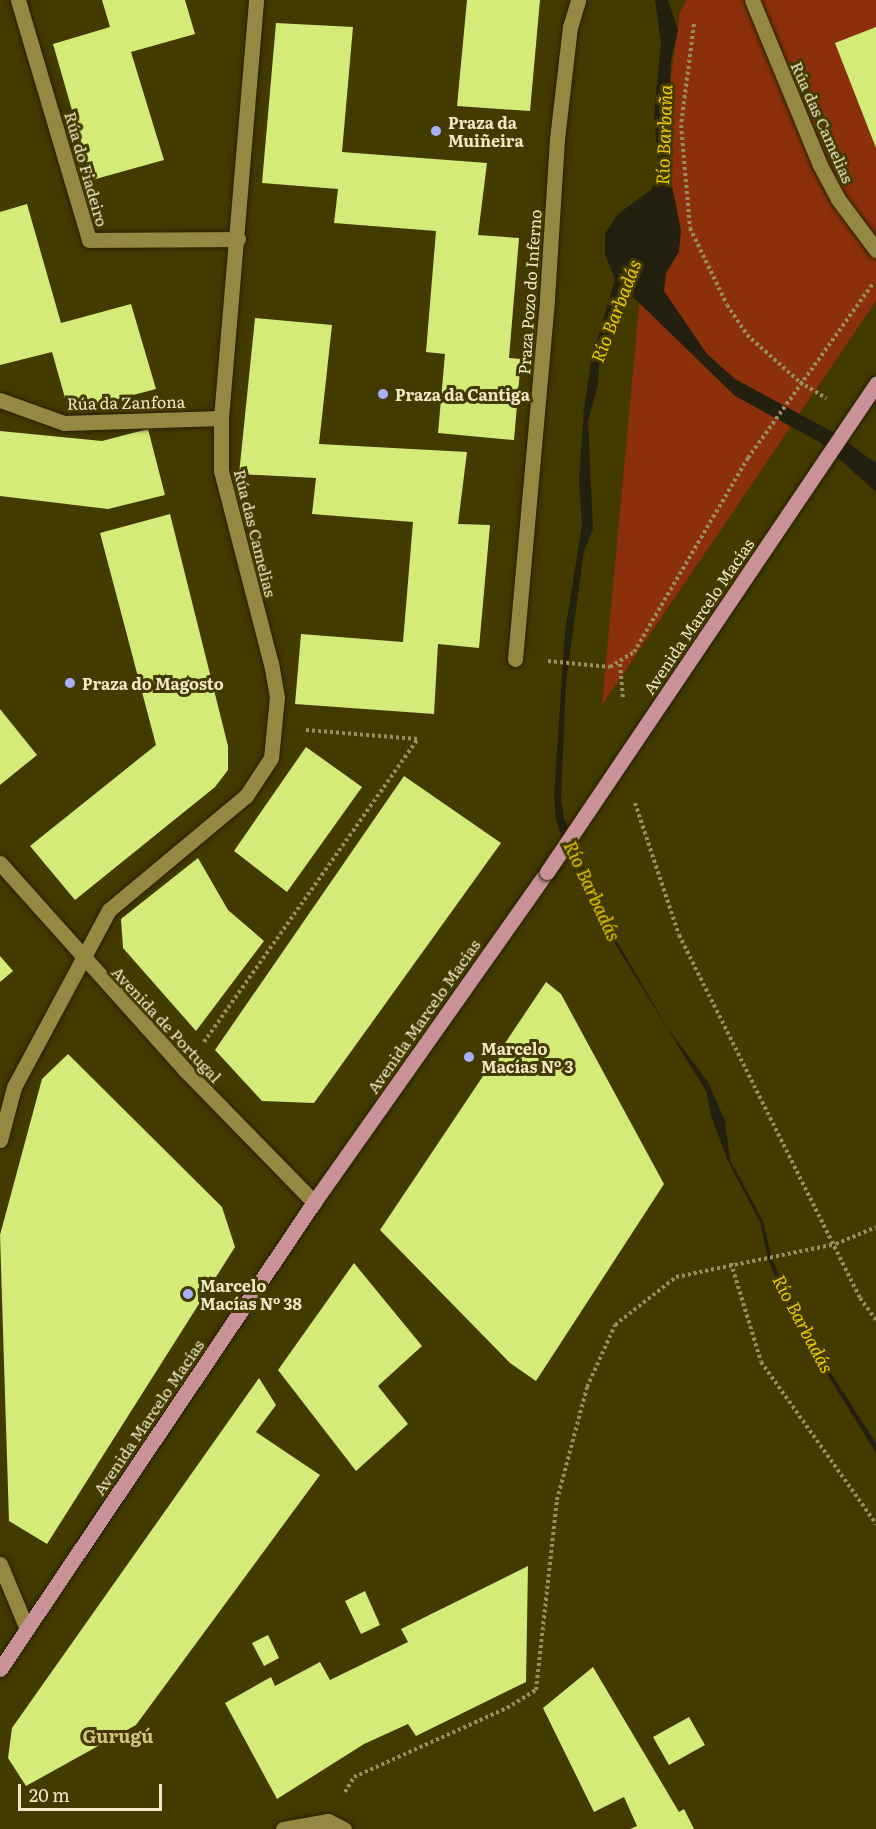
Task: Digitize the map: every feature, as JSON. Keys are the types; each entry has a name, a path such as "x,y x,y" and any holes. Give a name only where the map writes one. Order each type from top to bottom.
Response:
{"main road":[{"name":"Avenida Marcelo Macías","path":"0,1669 315,1203 547,872 876,384"}],"street":[{"name":"Rúa do Fiadeiro","path":"18,0 89,240 238,239"},
{"name":"Rúa das Camelias","path":"0,1140 14,1087 81,957 109,910 246,796 271,758 277,727 271,664 221,471 220,418 238,239 256,0"},
{"name":"Praza Pozo do Inferno","path":"515,659 548,298 557,140 570,27 578,0"},
{"name":"Rúa das Camelias","path":"752,0 794,104 838,199 876,250"},
{"name":"Rúa da Zanfona","path":"0,400 64,423 220,418"},
{"name":"Avenida de Portugal","path":"0,863 81,957 185,1070 315,1203"},
{"path":"0,1564 27,1629"},
{"path":"283,1829 328,1821 344,1829"}],"path":[{"path":"694,24 681,125 690,228 727,305 747,335 800,382"},
{"path":"536,660 610,667 620,664 634,652 748,458 800,382 876,279"},
{"path":"620,664 624,711"},
{"path":"185,1070 418,739 277,727"},
{"path":"632,794 679,935 836,1244 860,1298 876,1320"},
{"path":"328,1821 354,1777 507,1708 536,1690 557,1500 587,1387 615,1324 676,1277 731,1263 836,1244 876,1227"},
{"path":"731,1263 761,1362 876,1524"}],"shaded area":[{"path":"687,0 876,0 876,301 602,705 639,307 680,12"}],"water":[{"path":"655,0 668,0 678,30 671,60 667,162 681,230 679,252 666,273 664,291 707,354 735,379 831,431 876,463 876,492 821,443 735,396 628,292 600,354 598,384 588,422 593,529 584,551 566,682 561,799 564,818 608,926 668,1029 708,1082 725,1121 730,1160 763,1221 772,1259 789,1298 814,1347 876,1443 876,1453 795,1322 769,1262 760,1222 728,1161 712,1119 706,1091 598,916 570,862 556,820 554,795 565,631 582,525 579,480 584,409 591,362 615,279 605,255 605,234 618,214 651,190 659,173 654,115 661,43"}],"building":[{"path":"102,0 185,0 195,34 131,52 164,160 92,180 53,44 110,27"},
{"path":"467,0 540,0 530,111 457,106"},
{"path":"276,23 353,27 342,152 487,163 478,235 519,238 509,358 521,359 514,440 438,433 445,354 426,352 436,231 334,223 338,189 262,183"},
{"path":"876,27 876,148 835,43"},
{"path":"27,204 61,323 131,304 156,389 69,412 52,352 0,365 0,212"},
{"path":"255,318 332,325 319,444 467,452 458,524 490,525 479,648 438,644 434,714 295,704 301,634 403,642 413,522 312,514 316,478 239,474"},
{"path":"148,429 165,495 108,509 0,496 0,431 102,441"},
{"path":"170,514 228,746 228,770 215,787 75,900 30,846 156,745 100,533"},
{"path":"0,709 37,755 0,785"},
{"path":"306,747 362,787 287,892 234,851"},
{"path":"404,776 501,843 314,1103 262,1101 215,1050"},
{"path":"198,858 228,910 264,941 196,1031 123,948 121,919"},
{"path":"0,956 13,971 0,982"},
{"path":"546,982 561,994 664,1184 536,1381 510,1363 380,1230"},
{"path":"68,1054 222,1207 235,1247 47,1544 9,1521 0,1235 42,1079"},
{"path":"354,1263 422,1346 378,1386 408,1424 356,1471 278,1370"},
{"path":"259,1378 276,1405 256,1432 320,1475 136,1725 26,1786 8,1758 12,1728"},
{"path":"528,1566 526,1682 416,1736 408,1724 364,1744 277,1799 225,1703 271,1677 275,1686 320,1662 330,1680 408,1642 401,1629"},
{"path":"365,1591 380,1625 361,1634 345,1601"},
{"path":"268,1635 279,1658 264,1666 252,1643"},
{"path":"593,1667 679,1812 684,1809 694,1829 630,1829 637,1826 624,1797 594,1812 543,1708"},
{"path":"689,1717 705,1745 669,1765 653,1737"}],"place":[{"name":"Praza da Muiñeira","path":"436,131"},
{"name":"Praza da Cantiga","path":"383,394"},
{"name":"Praza do Magosto","path":"70,683"},
{"name":"Marcelo Macías Nº 3","path":"469,1057"},
{"name":"Marcelo Macías Nº 38","path":"188,1294"}],"district":[{"name":"Gurugú","path":"118,1736"}],"water label":[{"name":"Río Barbaña","path":"664,135"},
{"name":"Río Barbadás","path":"616,311"},
{"name":"Río Barbadás","path":"592,891"},
{"name":"Río Barbadás","path":"803,1324"}]}
